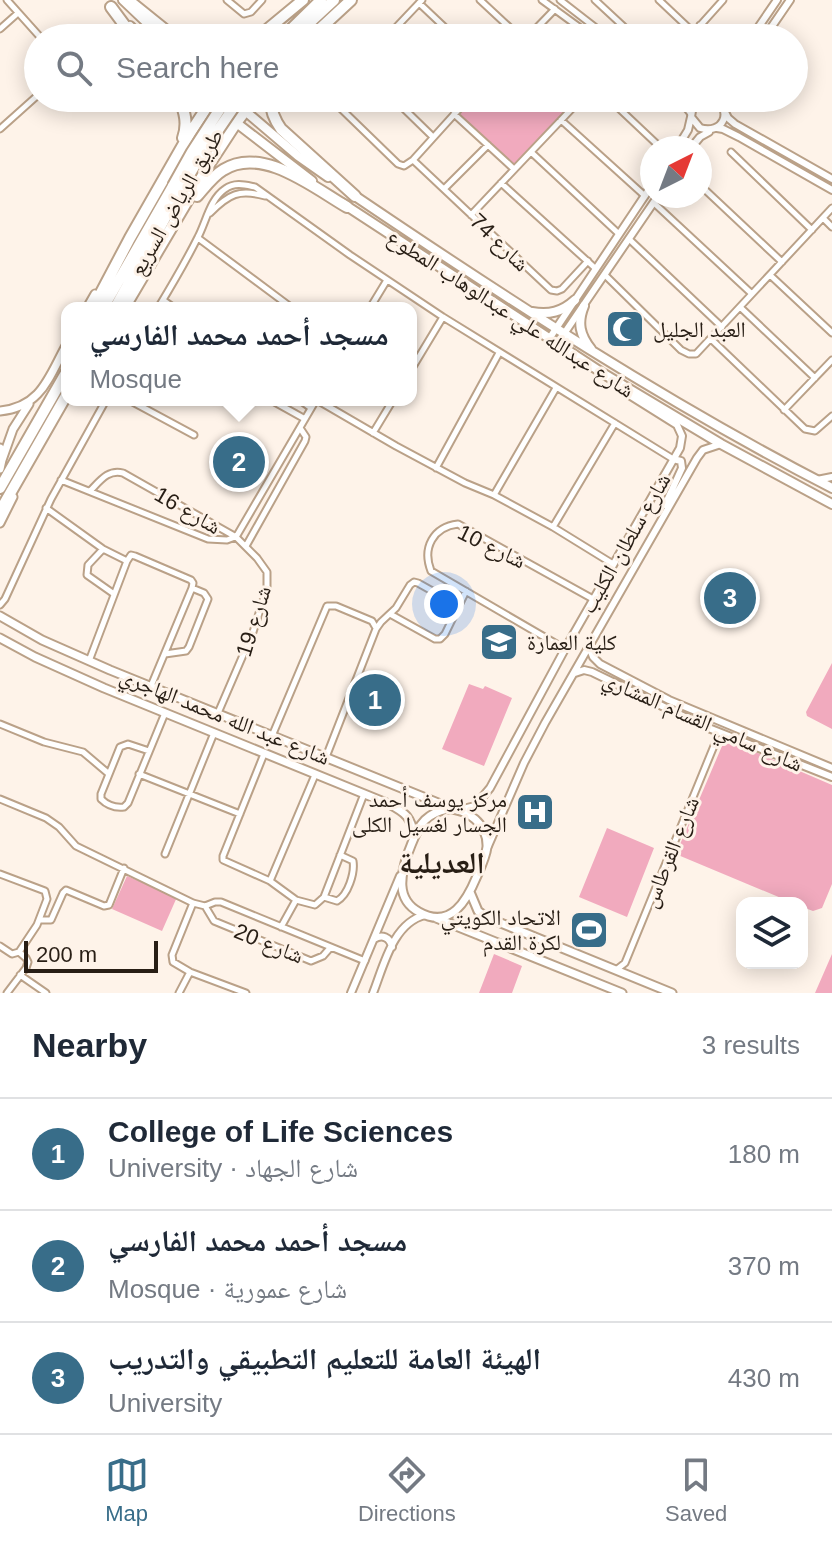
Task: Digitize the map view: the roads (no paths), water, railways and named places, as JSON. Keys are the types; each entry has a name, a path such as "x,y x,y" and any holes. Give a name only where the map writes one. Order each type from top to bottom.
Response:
{"highway":[{"path":"125,0 157,24"},
{"path":"299,24 321,0"},
{"path":"304,24 334,0"},
{"path":"325,24 351,0"},
{"path":"274,24 302,1"},
{"path":"280,24 302,1"},
{"path":"107,4 123,24"},
{"path":"168,174 185,135 184,112"},
{"path":"93,302 202,112"},
{"name":"طريق الرياض السريع","path":"118,302 177,189 192,152 219,112"},
{"name":"طريق الرياض السريع","path":"107,302 177,189 230,112"},
{"path":"128,302 244,112"},
{"path":"272,112 281,129 355,196"},
{"path":"192,130 201,125 211,126 221,137 220,148"},
{"path":"178,219 223,169 247,162 269,164 347,207"},
{"path":"40,417 46,397 61,370"},
{"path":"0,488 61,381"},
{"path":"0,511 61,405"}],"main road":[{"path":"125,0 149,24"},
{"path":"107,4 128,24"},
{"name":"شارع عبدالله علي عبدالوهاب المطوع","path":"224,112 347,207 553,342 721,444 832,504"},
{"name":"شارع عبدالله علي عبدالوهاب المطوع","path":"246,112 298,156 522,308 726,430 832,488"},
{"path":"522,308 541,314 550,313 568,307 575,300"},
{"path":"584,306 580,315 581,333 597,355"},
{"path":"0,469 13,429 61,355"},
{"path":"0,411 22,407 30,402"},
{"path":"0,523 43,439"},
{"path":"0,448 2,460"},
{"name":"شارع عبد الله محمد الهاجري","path":"4,618 42,640 110,670 456,810"},
{"name":"شارع عبد الله محمد الهاجري","path":"0,639 104,688 389,804 406,814 412,823 414,836"},
{"path":"104,688 114,683 110,670"},
{"path":"123,696 119,689 121,682 132,679"},
{"path":"389,804 397,793 395,785"},
{"path":"430,916 453,913 460,908 470,892 486,850 486,837 480,825 471,816 456,810 430,816 414,836 402,872 401,884 407,901 430,916 622,993"},
{"path":"470,892 478,911 486,917 672,993"},
{"path":"494,941 492,928 500,924"},
{"path":"570,972 580,966 576,955"}],"street":[{"path":"7,0 28,24"},
{"path":"227,0 244,14 251,12 262,0"},
{"path":"480,0 506,24"},
{"path":"542,0 576,24"},
{"path":"560,0 568,3 591,24"},
{"path":"595,0 621,24"},
{"path":"659,0 681,24"},
{"path":"701,24 723,0"},
{"path":"761,24 777,0"},
{"path":"774,24 790,0"},
{"path":"401,24 420,2 442,24"},
{"path":"541,24 555,9"},
{"path":"0,29 18,13"},
{"path":"0,129 24,108"},
{"path":"344,112 398,164 407,166 454,114 514,169"},
{"path":"407,112 433,137"},
{"path":"471,215 567,112"},
{"path":"623,112 648,136"},
{"path":"688,112 700,128 730,132 832,190"},
{"path":"684,136 692,112"},
{"path":"702,136 724,120 724,112"},
{"path":"726,112 735,124 832,179"},
{"path":"561,120 640,191"},
{"path":"730,132 735,124"},
{"path":"444,189 488,145"},
{"path":"531,152 619,234"},
{"path":"731,152 812,230"},
{"name":"شارع 74","path":"413,160 551,290 562,289 588,261"},
{"path":"795,169 799,161"},
{"path":"806,175 806,170 811,167"},
{"path":"501,183 596,269"},
{"path":"166,302 163,300 209,214 221,202 230,196 250,192 270,198 499,353 681,461 682,468 654,532"},
{"path":"712,196 782,262"},
{"path":"560,332 575,300 640,203"},
{"path":"553,342 584,306 650,208"},
{"path":"664,208 752,294"},
{"path":"605,275 681,350 689,354 699,352 832,208"},
{"path":"823,218 832,227"},
{"path":"198,238 284,302"},
{"path":"629,239 722,327"},
{"path":"614,242 615,249 623,248"},
{"path":"770,275 832,333"},
{"path":"374,302 387,280"},
{"path":"740,307 815,378"},
{"path":"417,360 443,317"},
{"path":"711,339 805,429 812,432 819,429 832,416"},
{"path":"436,468 499,353"},
{"path":"784,410 832,360"},
{"name":"شارع سلطان الكليب","path":"456,810 470,809 482,800 490,788 682,442 681,429 677,425 618,388 604,374"},
{"path":"494,495 556,388"},
{"path":"4,618 5,599 46,508 103,406"},
{"path":"140,406 194,435"},
{"path":"282,406 305,419"},
{"path":"236,537 305,419 311,408 308,406"},
{"path":"327,406 436,468 553,527 613,564"},
{"path":"373,433 389,406"},
{"path":"553,527 615,423"},
{"path":"246,546 305,441 300,428"},
{"name":"شارع سلطان الكليب","path":"486,850 545,723 654,532 703,450 721,444"},
{"name":"شارع 16","path":"90,491 109,474 116,471 123,473 236,537"},
{"path":"817,480 832,477"},
{"name":"شارع 16","path":"60,480 208,539 236,537"},
{"path":"46,508 103,549 127,561"},
{"name":"شارع 10","path":"565,649 431,571 428,564 430,543 438,531 458,524 593,599"},
{"name":"شارع 19","path":"218,713 253,632 267,588 267,572 236,537"},
{"path":"103,549 88,565 87,575 114,594"},
{"path":"89,661 129,556 135,556 193,583 151,686"},
{"path":"326,757 376,629 410,585 416,582 459,606"},
{"path":"164,654 186,651 189,647 208,599 204,593 192,588"},
{"path":"390,614 438,639 445,634 466,591"},
{"path":"0,605 5,599"},
{"path":"272,736 326,608 336,606 372,621 376,629"},
{"name":"شارع سامي القسام المشاري","path":"589,647 593,657 605,667 669,700 832,768"},
{"path":"600,676 600,670 605,667"},
{"name":"شارع سامي القسام المشاري","path":"574,674 584,670 600,676 709,728 832,777"},
{"path":"542,691 546,703 553,704 559,700"},
{"path":"529,714 534,710 541,711 546,716 545,723"},
{"path":"149,751 124,744 120,747 101,799 117,808 128,803 165,713"},
{"path":"0,724 44,742 83,752 109,774"},
{"path":"709,728 716,741 729,736"},
{"path":"165,854 214,733"},
{"name":"شارع القرطاس","path":"625,963 716,741"},
{"path":"264,754 223,860 270,881 296,900 315,905 322,899 364,794"},
{"path":"809,768 812,759"},
{"path":"819,772 823,764"},
{"path":"139,774 240,814"},
{"path":"270,881 315,775"},
{"path":"0,799 46,818 76,846 205,906"},
{"path":"322,899 337,901 344,897 355,866 353,861 340,855"},
{"path":"39,920 51,920 66,890 104,906 109,905 124,868"},
{"path":"351,993 402,872"},
{"path":"0,874 45,891 47,899 39,920 19,952 12,954 0,946"},
{"path":"281,928 296,900"},
{"name":"شارع 20","path":"330,948 323,956 311,961 214,921 205,906 221,902 365,961"},
{"path":"193,903 172,955 173,962 190,972 246,993"},
{"path":"373,993 397,936 406,924 417,917 430,916"},
{"path":"374,939 385,937 392,947"},
{"path":"7,993 28,962 19,952"},
{"path":"615,970 625,963 630,976"},
{"path":"179,993 190,972"},
{"path":"20,975 46,993"}],"place":[{"name":"العبد الجليل","path":"625,329"},
{"name":"مسجد أحمد محمد الفارسي","path":"239,462"},
{"name":"الهيئة العامة للتعليم التطبيقي والتدريب","path":"730,598"},
{"name":"كلية العمارة","path":"499,642"},
{"name":"College of Life Sciences","path":"375,700"},
{"name":"مركز يوسف أحمد الجسار لغسيل الكلى","path":"535,812"},
{"name":"الاتحاد الكويتي لكرة القدم","path":"589,930"}],"district":[{"name":"العديلية","path":"442,863"}]}
